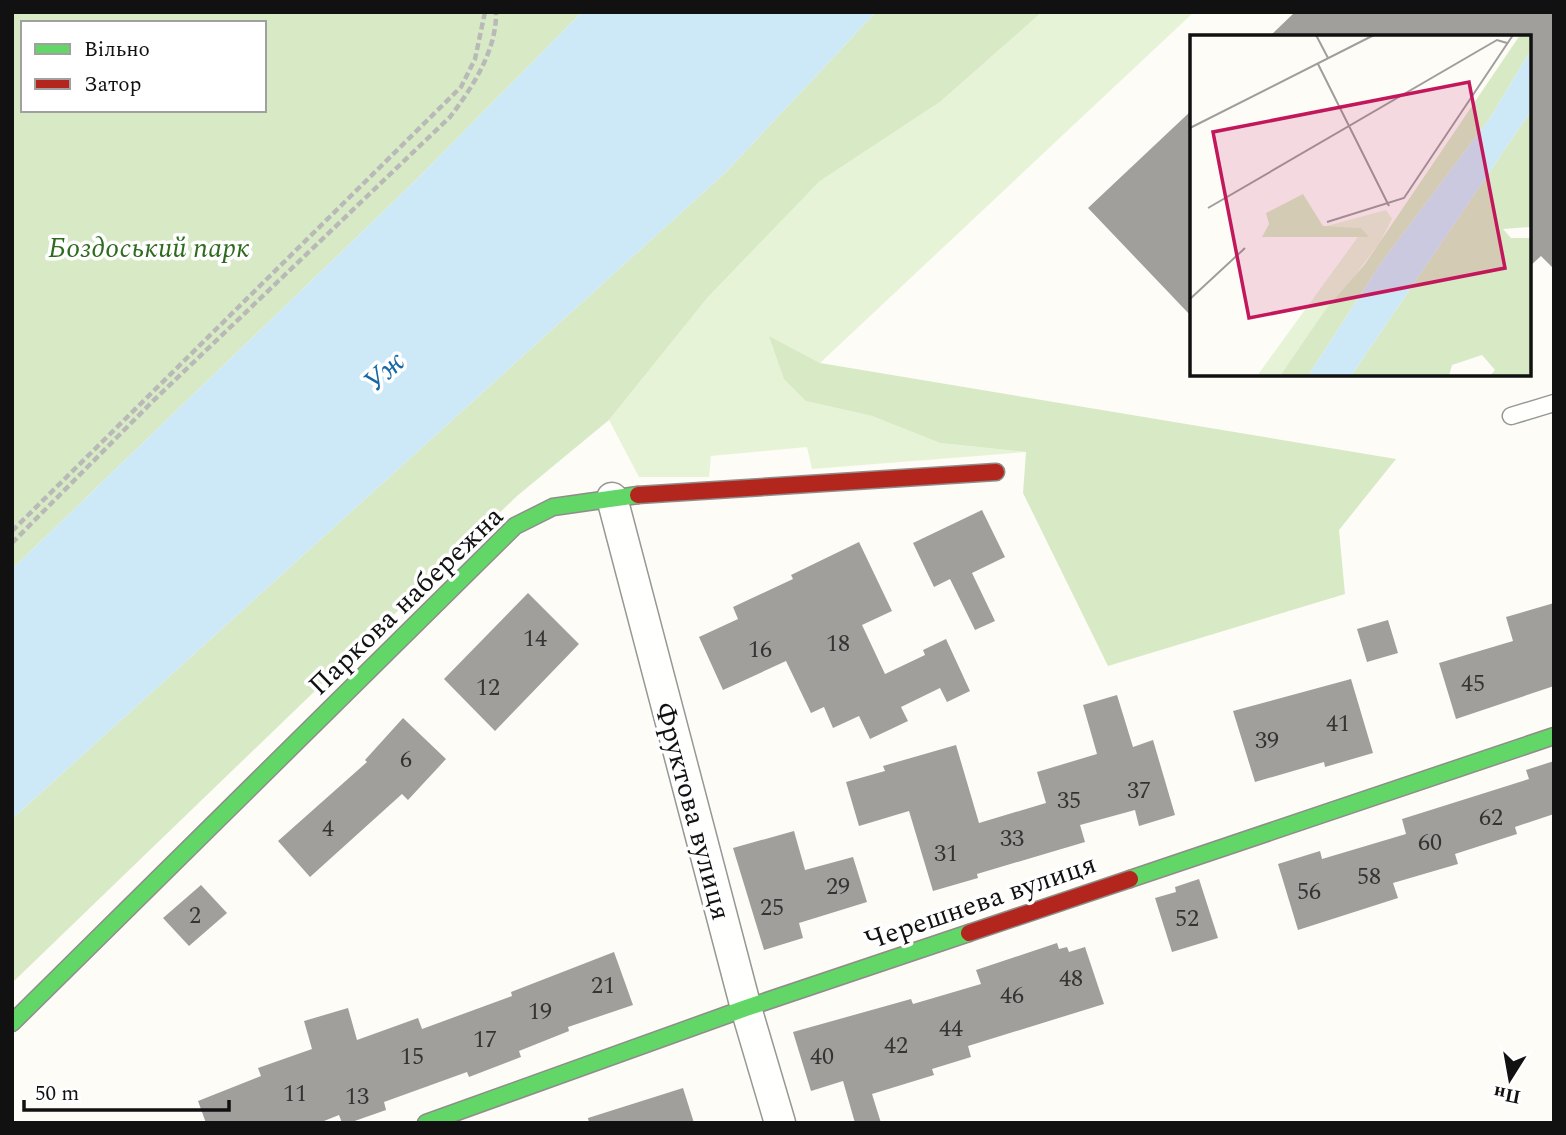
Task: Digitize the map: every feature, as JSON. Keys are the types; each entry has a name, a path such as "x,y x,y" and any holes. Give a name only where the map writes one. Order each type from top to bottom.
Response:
{"street":[{"name":"Паркова набережна","path":"12,1023 515,526 553,507 612,498 996,472"},
{"name":"Фруктова вулиця","path":"612,498 746,1008 780,1123"},
{"name":"Черешнева вулиця","path":"426,1123 746,1008 1554,736"}],"lane":[{"path":"1511,416 1554,403"}],"path":[{"path":"12,531 461,87 475,59 485,12"},
{"path":"12,543 153,401 450,117 470,91 484,63 496,12"}],"green space":[{"name":"Боздоський парк","path":"12,12 582,12 416,180 12,569"},
{"path":"876,12 1042,12 940,102 820,181 708,297 609,420 517,496 12,983 12,819 726,172"},
{"path":"1042,12 1194,12 820,363 770,337 807,401 872,416 940,443 1026,452 812,469 807,447 711,456 709,477 639,477 609,420 708,297 820,181 940,102"},
{"path":"769,336 820,363 1396,459 1339,530 1345,594 1108,666 1023,493 1026,452 940,443 872,416 806,401 784,379"}],"water":[{"name":"Уж","path":"582,12 876,12 726,172 12,819 12,569 416,180"}],"building":[{"path":"1295,12 1554,12 1554,269 1541,256 1531,265 1531,35 1271,35"},
{"path":"1190,112 1190,315 1088,208"},
{"path":"982,510 1005,557 972,573 995,621 975,630 950,579 934,587 913,543"},
{"path":"859,542 892,611 862,625 885,674 925,655 923,650 946,639 970,691 947,702 940,688 901,707 908,721 870,739 859,716 833,728 824,707 811,713 786,661 723,690 699,637 738,619 733,607 793,579 791,575"},
{"path":"528,593 579,644 495,731 444,679"},
{"path":"1554,603 1554,686 1456,719 1439,663 1513,641 1506,617"},
{"path":"1388,620 1398,653 1367,662 1357,629"},
{"path":"1351,679 1373,753 1325,767 1324,762 1255,782 1233,711"},
{"path":"1117,695 1133,747 1153,740 1175,815 1139,826 1135,810 1080,825 1085,842 977,874 978,878 933,891 909,811 859,826 846,782 885,771 883,766 956,745 979,823 1046,803 1037,772 1097,754 1083,705"},
{"path":"403,718 446,759 408,800 402,794 310,877 278,841 367,762 365,760"},
{"path":"1554,761 1554,814 1515,827 1517,834 1455,854 1458,864 1393,883 1398,898 1298,930 1278,864 1320,851 1322,859 1406,834 1402,819 1529,779 1526,770"},
{"path":"794,831 805,870 853,857 867,902 799,923 803,938 764,950 733,848"},
{"path":"1199,879 1218,938 1172,952 1155,898 1176,892 1175,887"},
{"path":"201,885 227,913 189,946 163,918"},
{"path":"1057,943 1059,949 1067,947 1069,952 1085,947 1104,1004 968,1046 971,1057 932,1069 934,1075 872,1094 881,1123 855,1123 843,1081 811,1091 793,1032 911,999 913,1004 981,984 976,970"},
{"path":"614,952 633,1005 568,1027 569,1031 519,1051 521,1057 469,1077 467,1072 384,1102 386,1110 349,1123 342,1123 339,1115 319,1123 206,1123 198,1101 261,1076 258,1068 312,1049 304,1021 348,1008 357,1040 418,1018 422,1029 512,996 511,992"},
{"path":"683,1088 694,1123 589,1123 588,1118"}],"traffic: fast":[{"path":"12,1023 515,526 553,507 638,495"},
{"path":"1130,879 1554,736"},
{"path":"426,1123 746,1008 969,933"}],"traffic: jam":[{"path":"638,495 996,472"},
{"path":"969,933 1130,879"}]}
